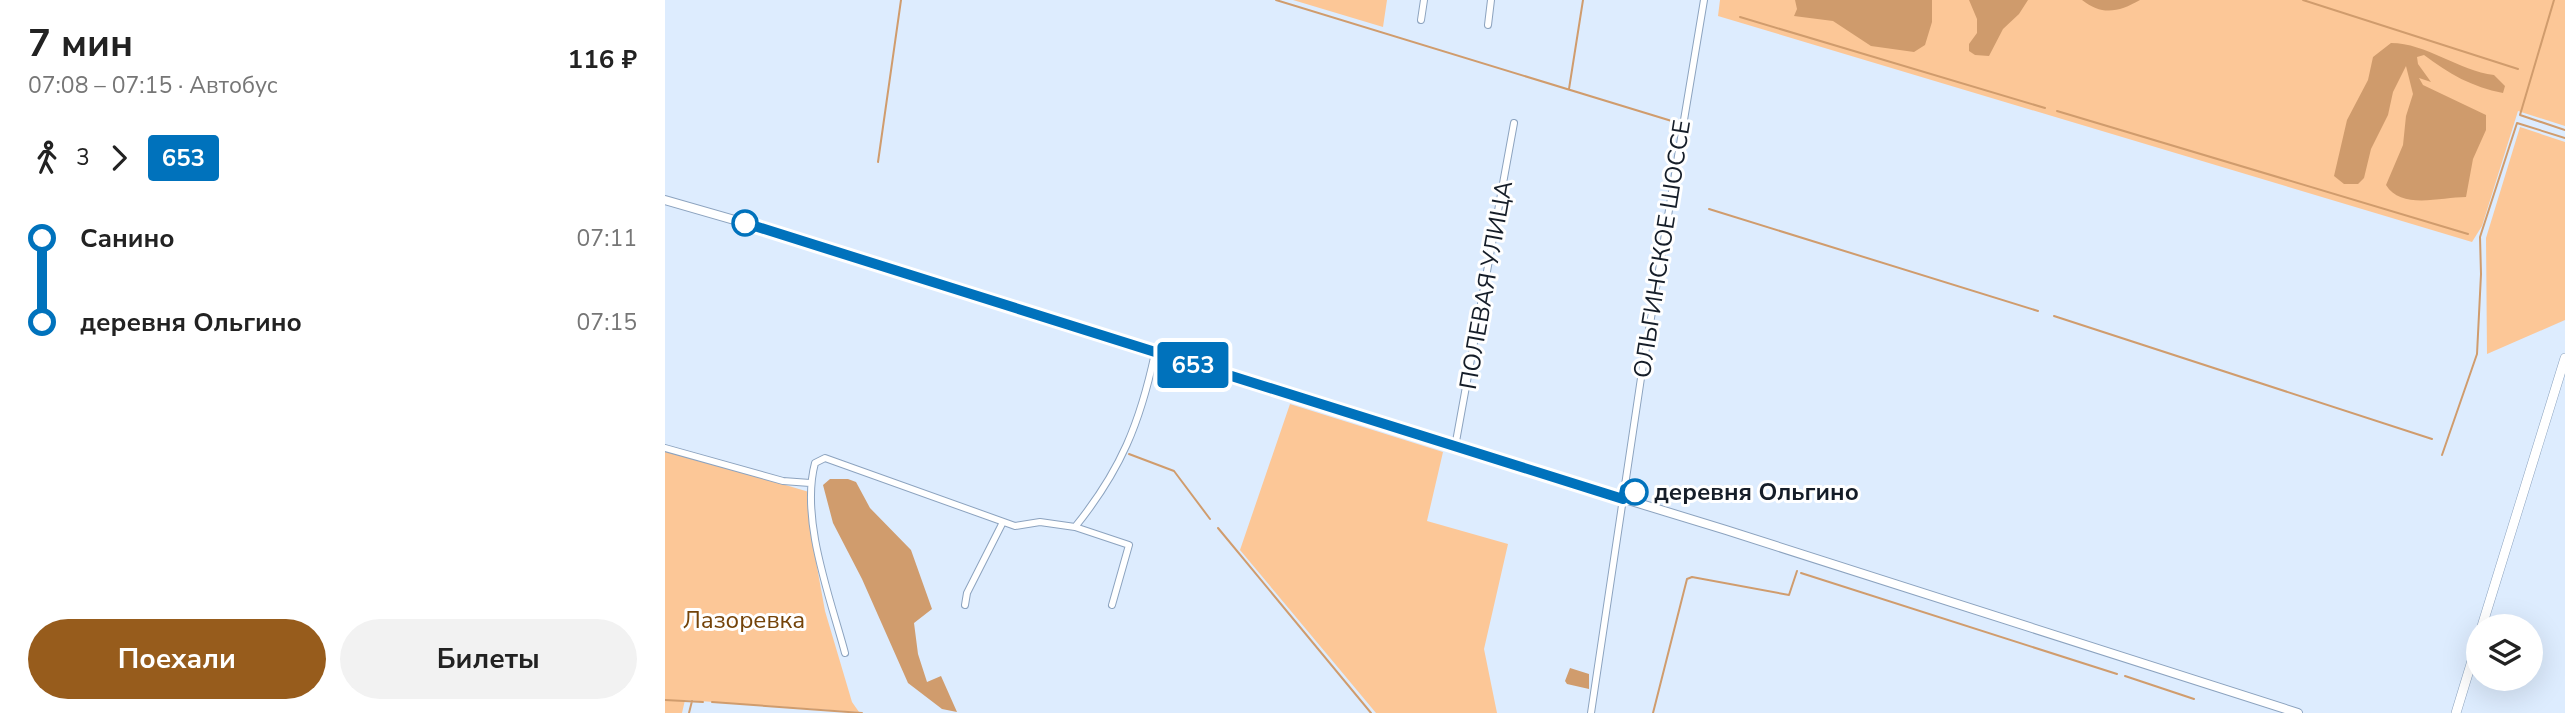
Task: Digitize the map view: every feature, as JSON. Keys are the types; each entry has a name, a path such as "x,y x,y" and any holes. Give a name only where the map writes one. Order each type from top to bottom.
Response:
{"main road":[{"path":"2486,614 2565,358"},
{"path":"2456,713 2466,680"}],"street":[{"path":"1421,20 1424,0"},
{"path":"1488,25 1491,0"},
{"name":"ОЛЬГИНСКОЕ ШОССЕ","path":"1591,713 1623,499 1705,0"},
{"name":"ПОЛЕВАЯ УЛИЦА","path":"1455,447 1514,122"},
{"path":"665,200 804,240 2298,713"},
{"path":"1075,527 1128,447 1149,384 1155,353"},
{"path":"665,448 783,481 810,482"},
{"path":"845,653 822,566 810,482 815,463 825,458 1015,526 1040,522 1075,527 1129,545 1112,605"},
{"path":"965,605 967,593 1003,522"}],"green space":[{"path":"1293,0 1387,0 1383,27"},
{"path":"1720,0 2565,0 2565,126 2518,111 2482,226 2472,242 1718,16"},
{"path":"2520,127 2565,142 2565,320 2487,354 2486,238"},
{"path":"1290,404 1443,452 1427,521 1508,544 1484,649 1497,713 1376,713 1240,550"},
{"name":"Лазоревка","path":"671,451 809,492 815,556 825,611 852,702 859,712 685,700 682,713 665,713 665,452"}],"shaded area":[{"path":"1795,0 1932,0 1932,22 1925,45 1914,52 1871,46 1833,21 1794,16 1797,9"},
{"path":"1969,0 2028,0 2019,14 2003,29 1989,56 1975,55 1969,51 1969,44 1977,33 1977,19"},
{"path":"2082,0 2140,0 2118,9 2104,10"},
{"path":"2391,43 2417,47 2468,68 2494,75 2505,86 2503,93 2481,87 2452,74 2424,55 2417,57 2418,64 2431,82 2419,78 2423,85 2486,115 2486,130 2473,159 2466,197 2411,200 2393,193 2386,185 2403,145 2406,116 2413,94 2406,66 2393,92 2388,115 2371,149 2364,178 2358,184 2344,184 2334,176 2347,120 2368,80 2373,57"},
{"path":"830,479 856,482 870,508 911,550 932,609 914,623 918,654 927,682 941,676 957,712 942,709 908,683 862,579 833,523 823,485"},
{"path":"1570,668 1589,674 1589,689 1567,684 1565,681"}],"waterway":[{"path":"878,162 901,0"},
{"path":"1276,0 1675,122"},
{"path":"1569,89 1583,0"},
{"path":"2303,0 2518,69"},
{"path":"2554,0 2520,115 2565,130"},
{"path":"1740,17 2045,108"},
{"path":"2057,111 2468,234"},
{"path":"2442,455 2477,354 2480,237 2517,123 2565,138"},
{"path":"1709,209 2038,311"},
{"path":"2054,316 2432,439"},
{"path":"1129,454 1174,471 1210,519"},
{"path":"1218,528 1371,713"},
{"path":"1653,713 1687,579 1692,577 1789,595 1797,571"},
{"path":"1801,573 2117,674"},
{"path":"2125,676 2194,699"},
{"path":"665,700 703,702"},
{"path":"689,713 692,701"},
{"path":"712,702 862,713"}],"bus line":[{"name":"653","path":"745,223 1623,499 1625,489 1635,492"}],"place":[{"name":"деревня Ольгино","path":"1635,492"}]}
